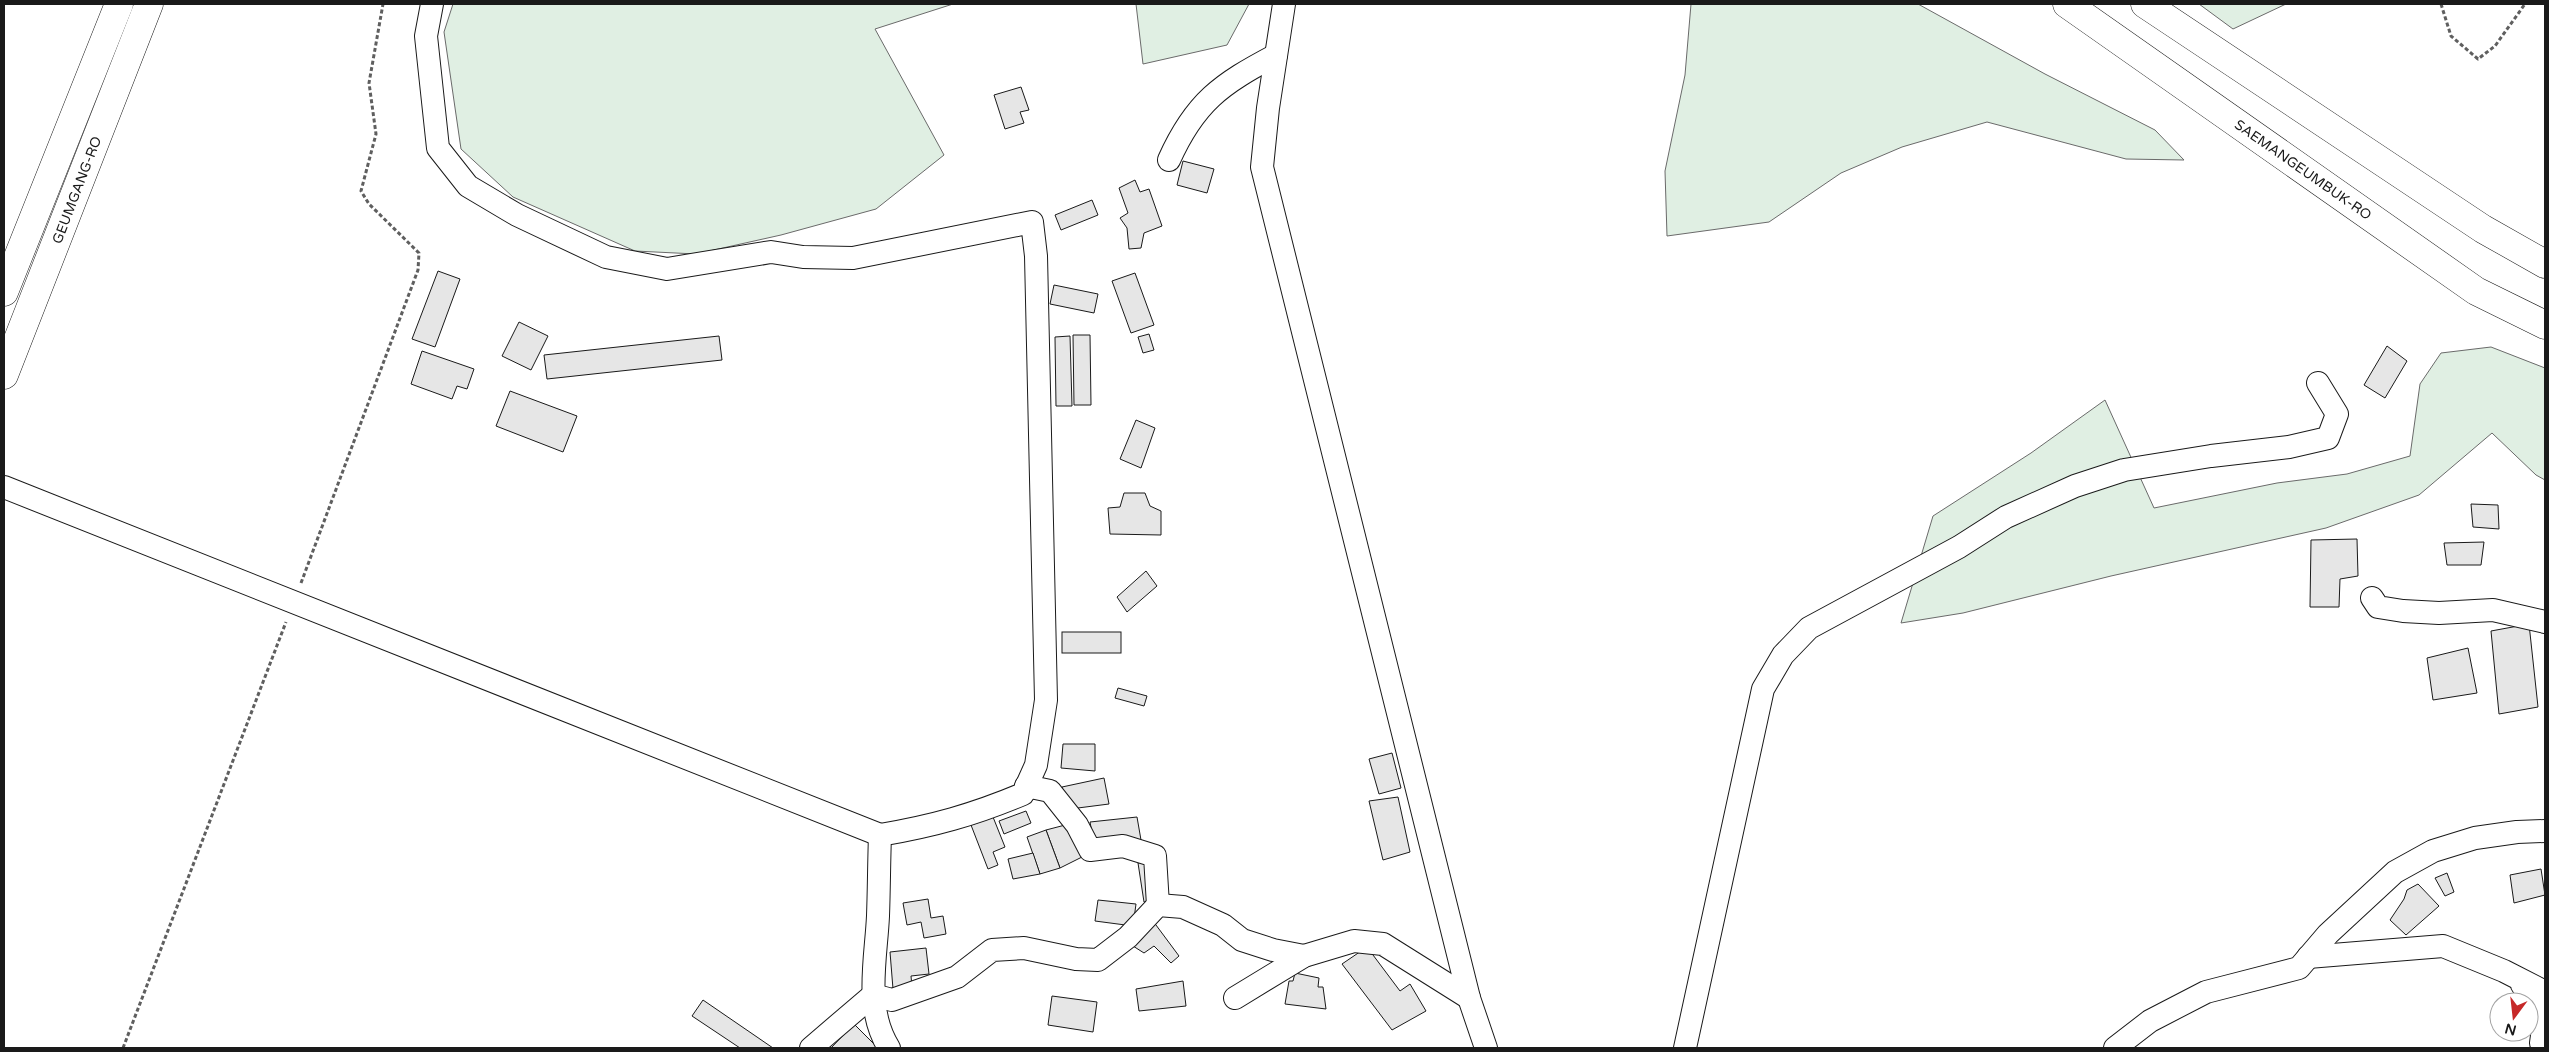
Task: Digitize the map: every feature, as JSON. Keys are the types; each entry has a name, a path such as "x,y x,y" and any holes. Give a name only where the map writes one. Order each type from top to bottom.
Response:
{"highway":[{"path":"4,292 119,4"},
{"name":"GEUMGANG-RO","path":"4,375 149,4"},
{"name":"SAEMANGEUMBUK-RO","path":"2067,4 2476,291 2545,325"},
{"path":"2145,4 2483,229 2545,264"}],"street":[{"path":"4,487 880,835 919,828 975,814 1023,794 1036,766 1046,700 1036,256 1032,222 853,258 803,257 771,252 666,269 606,257 517,215 468,186 438,148 426,36 432,4"},
{"path":"1284,4 1262,167 1469,998 1486,1048"},
{"path":"1169,160 1182,130 1210,96 1239,74 1276,55"},
{"path":"1686,1048 1763,689 1783,655 1809,628 1959,547 2006,517 2075,486 2124,470 2211,456 2289,447 2328,438 2337,414 2318,383"},
{"path":"2372,598 2378,607 2403,611 2439,613 2493,610 2545,622"},
{"path":"873,995 892,1000 957,977 992,950 1024,948 1076,959 1098,960 1128,936 1158,905 1155,856 1123,846 1090,850 1077,825 1050,791 1026,786"},
{"path":"2115,1048 2150,1021 2206,992 2299,968 2328,934 2395,872 2433,851 2474,838 2516,832 2545,832"},
{"path":"880,835 878,916 873,995 881,1035 889,1048"},
{"path":"1158,905 1183,907 1223,925 1242,940 1273,950 1304,956"},
{"path":"1235,998 1304,956 1354,941 1383,944 1469,998"},
{"path":"2308,957 2443,946 2514,976 2545,992"},
{"path":"2514,976 2540,1005 2544,1024 2541,1043"},
{"path":"811,1048 873,995"}],"path":[{"path":"123,1048 294,603 418,270 419,252 369,204 361,192 376,134 369,83 383,4"},
{"path":"2440,4 2451,36 2478,59 2495,46 2525,4"}],"green space":[{"path":"453,4 953,4 875,29 944,155 876,209 781,235 696,254 635,251 513,197 461,149 444,32"},
{"path":"1136,4 1249,4 1227,45 1143,64"},
{"path":"1691,4 1918,4 2045,74 2155,130 2184,160 2126,159 1987,122 1902,147 1841,173 1769,222 1667,236 1665,171 1685,75"},
{"path":"2199,4 2286,4 2233,29"},
{"path":"2491,347 2545,368 2545,480 2536,475 2492,433 2419,495 2326,528 2111,576 1963,613 1901,623 1933,516 2031,453 2105,400 2154,508 2277,483 2347,474 2410,456 2420,384 2441,353"}],"building":[{"path":"1021,87 1029,110 1020,112 1024,123 1005,129 994,95"},
{"path":"1183,161 1214,169 1207,193 1177,185"},
{"path":"1135,180 1140,192 1149,189 1162,226 1144,233 1141,248 1129,249 1127,228 1120,218 1128,213 1119,188"},
{"path":"1092,200 1098,215 1061,230 1055,215"},
{"path":"438,271 460,279 435,347 412,339"},
{"path":"1135,273 1154,325 1131,333 1112,281"},
{"path":"1054,285 1098,294 1094,313 1050,304"},
{"path":"519,322 548,336 531,370 502,356"},
{"path":"1149,334 1154,350 1143,353 1138,337"},
{"path":"1073,335 1090,335 1091,405 1074,405"},
{"path":"719,336 722,360 547,379 544,355"},
{"path":"1070,336 1072,406 1056,406 1055,337"},
{"path":"2387,346 2407,361 2385,398 2364,385"},
{"path":"422,351 474,369 467,389 457,386 452,399 411,384"},
{"path":"510,391 577,416 563,452 496,426"},
{"path":"1136,420 1155,428 1141,468 1120,459"},
{"path":"1124,493 1145,493 1150,506 1161,511 1161,535 1110,534 1108,508 1120,507"},
{"path":"2471,504 2498,505 2499,529 2473,527"},
{"path":"2357,539 2358,576 2340,579 2339,607 2310,607 2311,540"},
{"path":"2484,542 2481,565 2447,565 2444,543"},
{"path":"1146,571 1157,586 1127,612 1117,597"},
{"path":"2529,624 2538,707 2499,714 2491,631"},
{"path":"1062,632 1121,632 1121,653 1062,653"},
{"path":"2468,648 2477,693 2433,700 2427,658"},
{"path":"1118,688 1147,696 1144,706 1115,698"},
{"path":"1063,744 1095,744 1095,771 1061,768"},
{"path":"1392,753 1401,788 1379,794 1369,759"},
{"path":"1104,778 1109,804 1070,809 1062,787"},
{"path":"1398,797 1410,852 1383,860 1369,801"},
{"path":"1026,811 1031,823 1004,834 999,821"},
{"path":"993,817 1005,847 993,852 998,865 988,869 971,825"},
{"path":"1137,817 1141,840 1094,843 1090,822"},
{"path":"1069,824 1088,854 1060,868 1046,830"},
{"path":"1046,830 1060,868 1040,874 1027,837"},
{"path":"1033,853 1040,874 1013,879 1008,859"},
{"path":"1147,861 1154,901 1144,902 1138,863"},
{"path":"2541,869 2545,895 2514,903 2510,875"},
{"path":"2447,873 2454,892 2445,896 2435,878"},
{"path":"2418,884 2439,906 2406,935 2390,920 2404,899 2407,890"},
{"path":"928,899 931,918 943,916 946,934 924,938 921,922 907,925 903,903"},
{"path":"1098,900 1136,904 1133,926 1095,921"},
{"path":"1153,921 1179,956 1171,963 1154,946 1144,953 1133,946"},
{"path":"1367,947 1400,991 1410,984 1426,1011 1392,1030 1342,964"},
{"path":"926,948 929,974 911,976 912,987 893,989 890,952"},
{"path":"1295,973 1319,978 1318,987 1323,987 1326,1009 1285,1004 1289,981 1293,981"},
{"path":"1183,981 1186,1006 1139,1011 1136,989"},
{"path":"1052,996 1097,1002 1093,1032 1048,1025"},
{"path":"703,1000 773,1048 740,1048 692,1016"},
{"path":"854,1024 878,1048 831,1048"}]}
